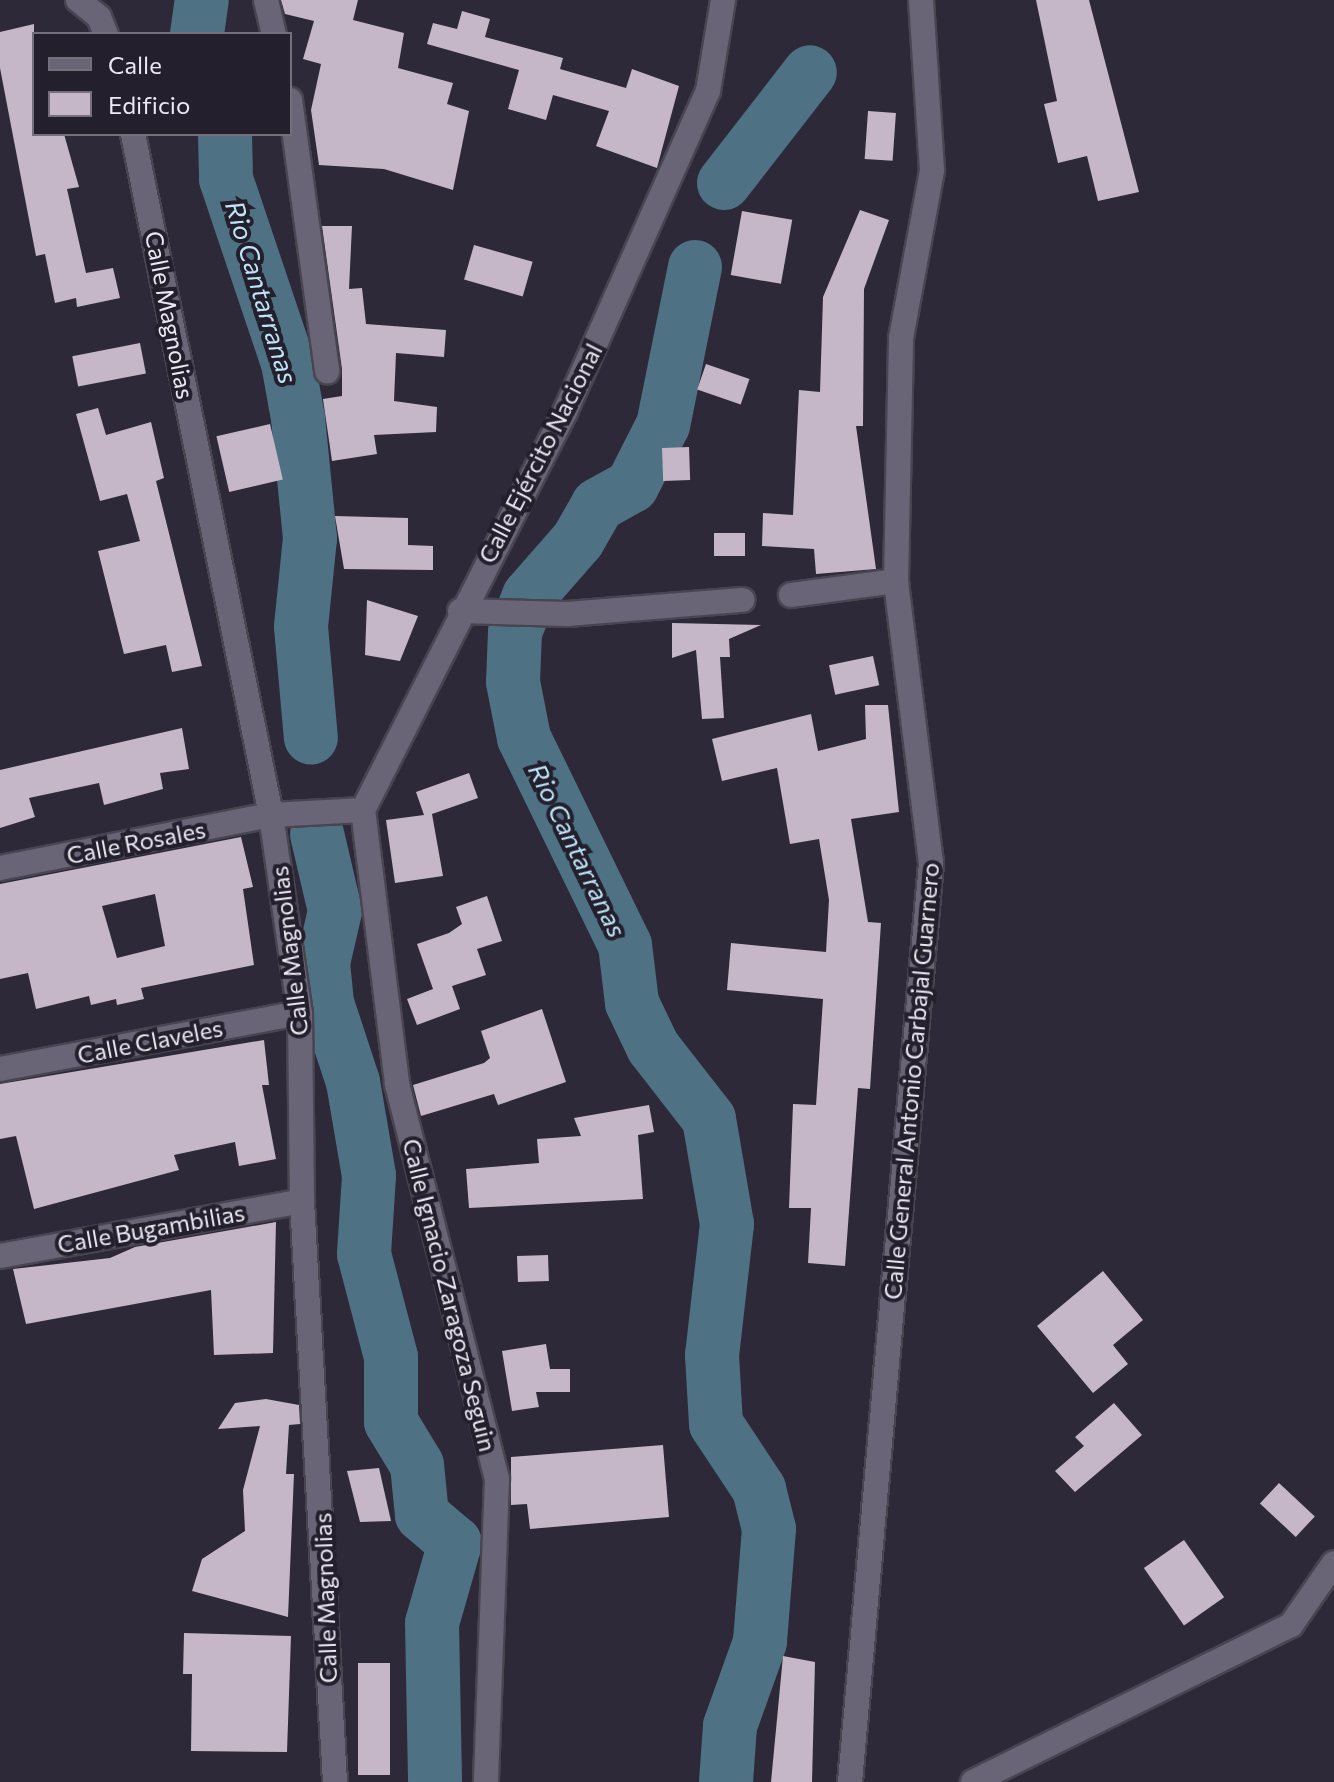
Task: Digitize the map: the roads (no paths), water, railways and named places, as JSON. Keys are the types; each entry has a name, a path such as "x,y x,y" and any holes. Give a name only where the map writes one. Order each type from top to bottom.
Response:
{"street":[{"path":"78,0 99,17 105,32"},
{"path":"266,0 274,32"},
{"name":"Calle Ejército Nacional","path":"363,810 460,611 565,412 708,91 723,0"},
{"name":"Calle General Antonio Carbajal Guarnero","path":"850,1782 931,863 896,581 901,338 932,170 921,0"},
{"path":"292,115 327,371"},
{"name":"Calle Magnolias","path":"133,136 271,815 300,1013 302,1201 335,1782"},
{"path":"791,595 896,581"},
{"path":"460,611 516,608 567,614 742,600"},
{"path":"271,815 363,810"},
{"name":"Calle Ignacio Zaragoza Seguin","path":"363,810 397,1084 497,1479 486,1782"},
{"name":"Calle Rosales","path":"0,868 271,815"},
{"name":"Calle Claveles","path":"0,1069 300,1013"},
{"name":"Calle Bugambilias","path":"0,1256 302,1201"},
{"path":"973,1782 1291,1625 1334,1563"}],"waterway":[{"name":"Rio Cantarranas","path":"197,32 202,0"},
{"name":"Rio Cantarranas","path":"724,183 810,72"},
{"name":"Rio Cantarranas","path":"225,136 226,179 288,363 298,418 310,538 301,627 311,738"},
{"name":"Rio Cantarranas","path":"695,267 663,425 632,486 598,505 578,540 529,596 515,632 513,682 524,738 625,945 632,1003 653,1047 709,1119 727,1224 712,1355 716,1424 759,1489 769,1529 760,1642 730,1726 726,1782"},
{"name":"Rio Cantarranas","path":"317,834 335,911 323,963 327,1003 353,1082 369,1176 364,1254 391,1357 391,1422 417,1465 422,1515 455,1543 432,1623 435,1782"}]}
